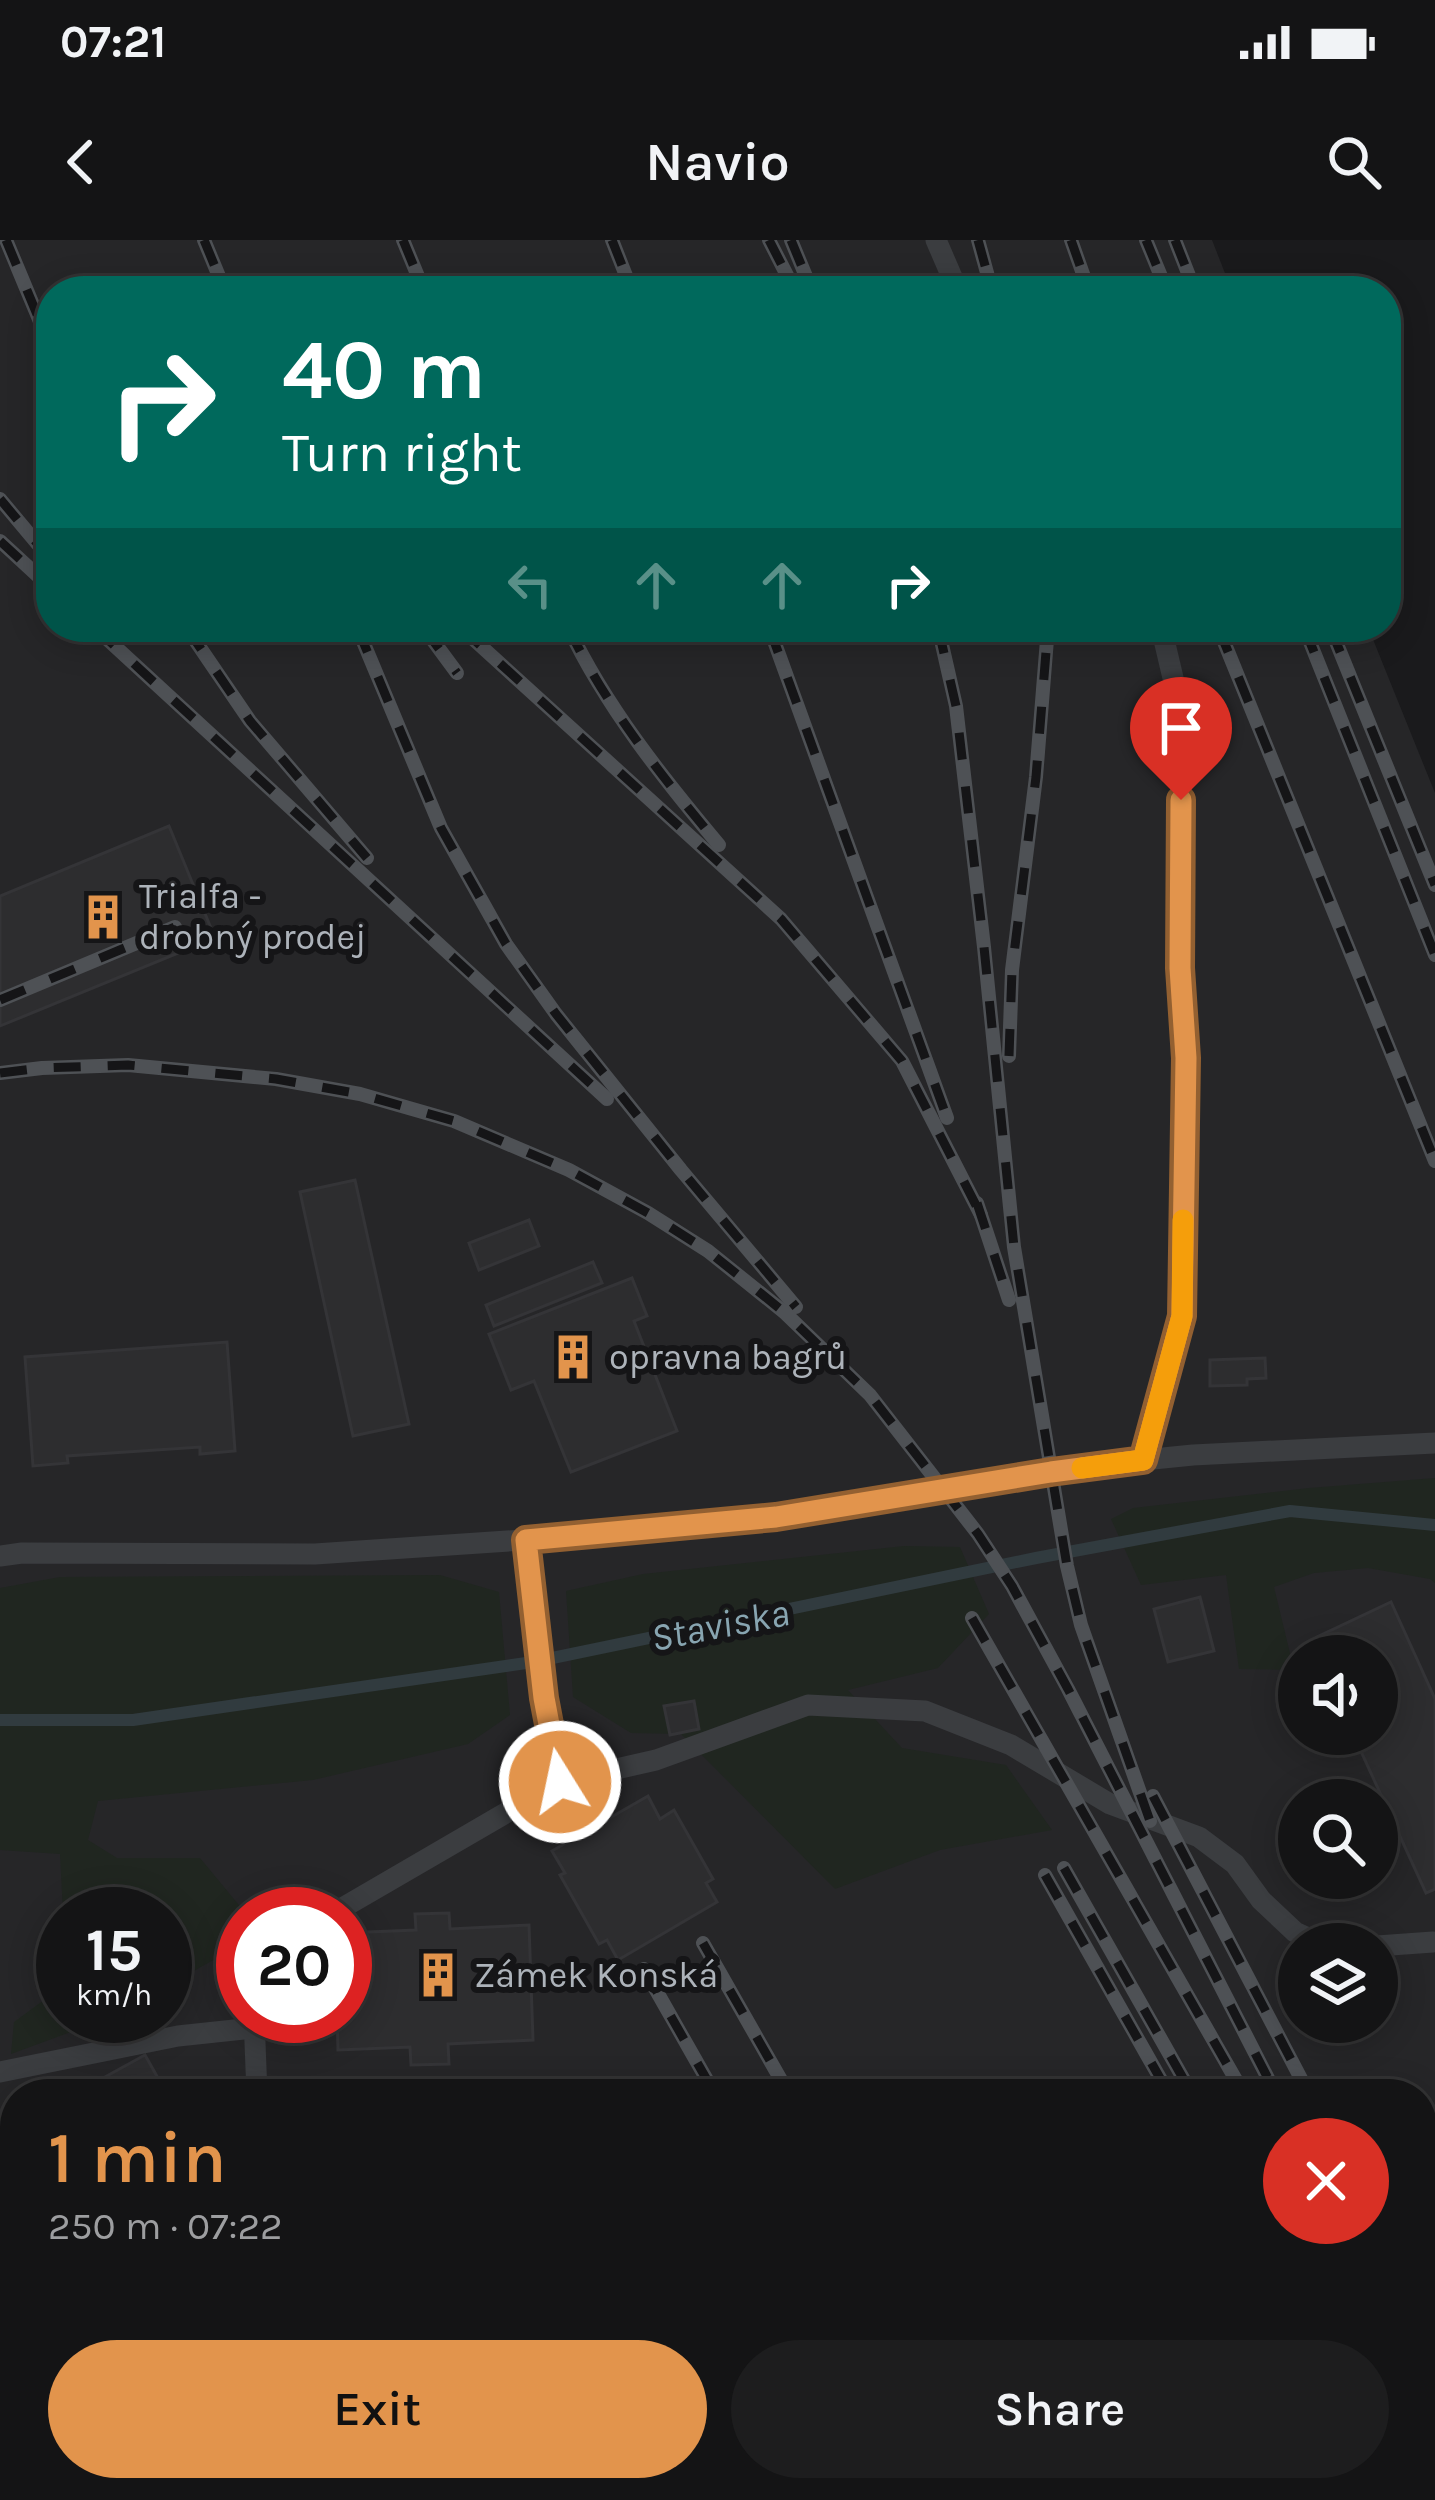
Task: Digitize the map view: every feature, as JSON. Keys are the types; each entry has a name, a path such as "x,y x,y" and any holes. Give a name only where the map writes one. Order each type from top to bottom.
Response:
{"lane":[{"path":"936,240 952,276"},
{"path":"1143,1460 1182,1316 1186,1058 1180,968 1182,716 1165,642"},
{"path":"0,1556 315,1554 526,1540 776,1517 1143,1460 1435,1443"},
{"path":"526,1540 544,1698 560,1782"},
{"path":"372,1891 560,1782 656,1760 808,1705 925,1712 1011,1745 1110,1804 1198,1837 1235,1864 1261,1900 1285,1923"},
{"path":"1398,1944 1433,1942"},
{"path":"0,2072 216,2029"},
{"path":"255,2043 256,2079"}],"shaded area":[{"path":"0,240 1212,240 1226,276 36,276 36,642 1374,642 1435,793 1435,2079 0,2079"},
{"path":"1435,1478 1435,1583 1368,1568 1314,1573 1274,1587 1286,1635 1278,1635 1278,1670 1239,1669 1226,1575 1141,1585 1111,1519 1133,1508"},
{"path":"904,1546 960,1547 989,1614 938,1668 848,1690 902,1748 1006,1765 1052,1830 940,1850 835,1889 681,1734 631,1733 573,1697 566,1591 643,1574"},
{"path":"440,1575 499,1592 510,1715 468,1744 313,1780 98,1801 88,1840 117,1858 200,1858 224,1887 216,1887 216,1959 192,1972 192,1887 62,1887 60,1854 0,1850 0,1588 60,1577"},
{"path":"36,2006 36,2043 41,2043 11,2054 14,2022"}],"building":[{"name":"Trialfa - drobný prodej","path":"169,826 215,938 0,1026 0,896"},
{"path":"355,1180 409,1424 353,1436 300,1192"},
{"path":"529,1220 539,1246 479,1270 469,1243"},
{"path":"593,1262 602,1283 494,1326 486,1305"},
{"name":"opravna bagrů","path":"632,1278 647,1316 634,1321 677,1431 571,1472 534,1381 511,1390 489,1334"},
{"path":"227,1342 235,1451 200,1454 200,1447 67,1456 68,1463 33,1466 25,1357"},
{"path":"1265,1358 1266,1378 1247,1379 1247,1385 1210,1386 1210,1360"},
{"path":"1200,1597 1214,1651 1168,1662 1154,1609"},
{"path":"1391,1602 1435,1699 1435,1889 1426,1893 1398,1832 1398,1779 1374,1779 1363,1755 1398,1755 1398,1635 1321,1635"},
{"path":"694,1701 699,1729 670,1735 664,1706"},
{"path":"648,1796 660,1819 674,1810 713,1879 706,1883 717,1902 618,1960 607,1940 599,1944 560,1875 565,1873 552,1851"},
{"name":"Zámek Konská","path":"449,1913 450,1929 529,1925 533,2040 448,2044 449,2064 411,2065 410,2047 338,2050 338,2043 372,2043 372,1932 416,1930 415,1914"},
{"path":"145,2055 159,2079 101,2079"}],"waterway":[{"name":"Staviska","path":"0,1720 133,1720 533,1662 1290,1511 1435,1525"}],"railway":[{"path":"6,240 36,312"},
{"path":"204,240 219,276"},
{"path":"403,240 418,276"},
{"path":"612,240 626,276"},
{"path":"769,240 787,276"},
{"path":"791,240 806,276"},
{"path":"978,240 988,276"},
{"path":"1071,240 1084,276"},
{"path":"1146,240 1161,276"},
{"path":"1175,240 1189,276"},
{"path":"0,499 36,542"},
{"path":"0,541 36,574"},
{"path":"110,642 607,1099"},
{"path":"196,642 250,721 367,858"},
{"path":"363,642 441,828 506,944 556,1014 796,1307"},
{"path":"434,642 457,673"},
{"path":"476,642 781,919 902,1061 981,1215"},
{"path":"576,642 618,713 719,845"},
{"path":"774,642 947,1118"},
{"path":"941,642 956,706 1014,1247 1067,1566 1081,1625 1150,1821"},
{"path":"1009,1056 1012,970 1047,642"},
{"path":"1224,642 1435,1161"},
{"path":"1310,642 1435,955"},
{"path":"1336,642 1435,885"},
{"path":"0,1000 175,927"},
{"path":"0,1073 128,1065 276,1079 360,1094 454,1121 569,1170 708,1251 784,1312 870,1395 978,1534 1068,1689 1268,2079"},
{"path":"977,1203 1009,1300"},
{"path":"972,1618 1235,2079"},
{"path":"1153,1796 1301,2079"},
{"path":"1064,1868 1184,2079"},
{"path":"1045,1875 1161,2079"},
{"path":"703,1943 780,2079"},
{"path":"644,1969 706,2079"}],"slow traffic":[{"path":"1082,1468 1143,1460 1182,1316 1183,1220"}],"place":[{"name":"Trialfa - drobný prodej","path":"103,917"},
{"name":"opravna bagrů","path":"573,1357"},
{"name":"Zámek Konská","path":"438,1975"}],"route":[{"path":"560,1782 544,1698 526,1540 776,1517 1143,1460 1182,1316 1186,1058 1180,968 1181,800"}]}
